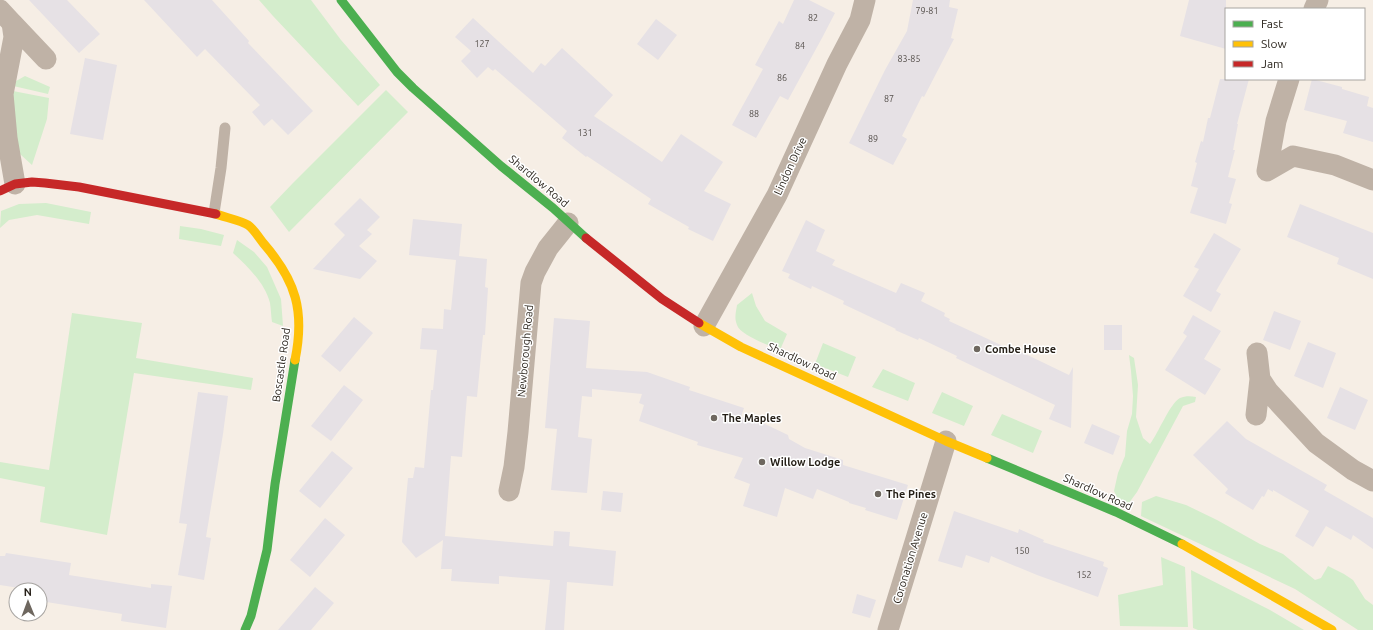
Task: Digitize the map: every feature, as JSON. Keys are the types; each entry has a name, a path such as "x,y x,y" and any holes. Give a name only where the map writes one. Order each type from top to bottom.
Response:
{"street":[{"name":"Shardlow Road","path":"341,0 398,72 413,88 501,166 553,208 568,223 662,299 704,326 741,347 946,441 1116,512 1188,547 1332,630"},
{"name":"Lindon Drive","path":"704,326 777,195 837,64 860,20 865,0"},
{"path":"6,16 46,59"},
{"path":"6,16 14,37 3,94 7,138 8,188"},
{"path":"1289,80 1276,121 1266,171 1293,156 1335,165 1373,180"},
{"name":"Boscastle Road","path":"8,188 32,182 79,187 214,213 248,226 272,253 290,280 299,309 298,344 267,550 251,616 245,630"},
{"name":"Newborough Road","path":"509,490 516,453 531,283 535,272 548,248 568,223"},
{"path":"1256,415 1260,379 1257,353"},
{"path":"1260,379 1268,391 1316,443 1353,470 1373,481"},
{"name":"Coronation Avenue","path":"888,630 946,441"}],"lane":[{"path":"214,213 225,128"}],"green space":[{"path":"259,0 311,0 341,40 380,85 358,106"},
{"path":"25,76 50,87 48,94 9,85"},
{"path":"386,90 408,112 289,232 270,207"},
{"path":"13,91 49,98 47,119 32,165 9,144"},
{"path":"46,203 91,212 89,224 37,215 9,220 0,228 1,211 19,204"},
{"path":"180,226 201,229 224,235 221,246 179,239"},
{"path":"237,240 254,252 267,267 281,299 283,326 272,322 268,296 260,282 233,253"},
{"path":"752,293 756,306 765,321 787,334 780,350 749,336 739,329 737,325 735,317 737,305"},
{"path":"72,313 142,323 136,358 253,378 251,390 134,373 107,535 40,522 45,487 0,478 0,462 49,470"},
{"path":"823,343 856,357 848,377 815,364"},
{"path":"1129,355 1134,358 1138,385 1136,417 1143,438 1150,444 1176,401 1184,397 1196,397 1195,402 1183,406 1137,492 1126,507 1118,499 1114,491 1118,473 1125,456 1127,431 1132,414 1133,396"},
{"path":"883,369 915,383 908,401 872,387"},
{"path":"942,392 973,406 964,426 932,413"},
{"path":"1002,414 1042,431 1033,453 991,435"},
{"path":"1156,496 1186,505 1260,544 1283,554 1315,580 1321,578 1328,566 1344,574 1353,580 1365,599 1373,605 1373,630 1358,630 1295,589 1141,516 1142,502"},
{"path":"1161,557 1185,567 1188,627 1120,626 1118,595 1163,585"},
{"path":"1191,570 1270,610 1304,630 1198,630 1193,628"}],"building":[{"path":"29,0 67,0 100,34 79,53"},
{"path":"144,0 212,0 249,41 248,43 313,111 288,135 272,119 264,126 252,112 260,105 205,49 197,57"},
{"path":"794,0 809,0 835,13 788,100 780,96 756,138 732,125 763,69 755,65 779,21 783,24"},
{"path":"913,0 950,0 949,7 958,9 951,38 954,39 924,97 922,96 902,136 907,139 893,165 849,143 885,70 907,31"},
{"path":"1189,0 1226,0 1225,49 1180,36"},
{"path":"473,18 533,73 541,63 545,66 562,48 613,95 594,116 662,162 681,134 723,162 704,191 731,204 713,241 688,229 689,227 648,204 651,199 587,156 586,157 562,138 567,131 495,69 493,71 488,67 477,78 461,61 471,51 455,37"},
{"path":"656,19 677,35 658,60 637,44"},
{"path":"85,58 117,65 103,140 70,134"},
{"path":"1220,79 1249,80 1237,124 1233,150 1235,150 1228,177 1236,179 1229,203 1232,204 1226,224 1190,213 1198,188 1191,186 1197,163 1195,162 1201,141 1203,142 1208,118 1210,118"},
{"path":"1312,80 1342,87 1342,89 1369,97 1367,106 1373,108 1373,142 1343,133 1347,121 1304,110"},
{"path":"360,198 380,217 367,230 372,234 359,246 377,261 360,279 313,269 345,235 334,224"},
{"path":"1300,204 1373,233 1373,279 1337,264 1339,258 1287,237"},
{"path":"413,219 462,224 459,256 487,259 485,287 488,288 485,335 483,335 477,397 467,396 462,457 451,456 445,536 553,546 554,531 570,532 569,546 616,551 613,586 567,582 564,630 545,630 550,580 499,576 499,584 451,581 452,569 441,569 443,540 416,558 402,542 408,478 413,478 415,467 424,468 431,390 433,390 437,350 420,349 422,328 443,329 444,309 451,310 456,260 409,255"},
{"path":"806,220 825,230 816,251 835,260 832,265 896,293 901,283 925,293 921,301 945,313 944,316 950,319 949,321 1016,352 1017,350 1069,375 1073,367 1071,428 1049,419 1055,405 956,358 957,356 919,338 918,340 895,330 896,329 843,304 844,301 812,286 811,289 788,278 790,274 782,271"},
{"path":"1214,233 1241,249 1216,291 1221,294 1211,312 1183,296 1199,269 1194,267"},
{"path":"1274,311 1301,321 1290,350 1263,340"},
{"path":"1193,315 1221,331 1204,359 1221,369 1205,395 1165,370 1187,336 1183,333"},
{"path":"354,317 373,333 340,372 321,356"},
{"path":"554,318 590,321 586,368 647,372 690,387 689,390 744,408 741,417 765,424 788,435 789,439 805,448 843,460 843,465 908,485 897,520 865,510 866,508 849,503 817,489 813,499 785,488 777,517 743,506 750,484 734,478 743,458 697,445 698,442 639,421 644,405 639,403 642,394 592,389 592,397 582,396 578,437 592,439 587,493 551,490 557,429 545,428"},
{"path":"1104,325 1122,325 1122,350 1104,350"},
{"path":"1308,342 1336,353 1323,388 1294,376"},
{"path":"344,385 363,400 331,441 311,426"},
{"path":"1340,387 1368,400 1355,430 1327,418"},
{"path":"198,392 228,396 206,537 211,538 204,580 178,575 187,524 179,523"},
{"path":"1227,421 1246,439 1327,485 1324,490 1373,518 1373,549 1353,535 1351,540 1326,526 1313,547 1295,536 1309,511 1273,490 1273,492 1268,489 1264,497 1262,496 1253,510 1225,493 1228,489 1193,455"},
{"path":"1092,424 1120,436 1113,455 1084,443"},
{"path":"332,451 353,468 320,508 299,491"},
{"path":"603,491 623,493 621,512 601,510"},
{"path":"954,511 1018,533 1019,529 1044,540 1043,542 1104,562 1103,566 1108,568 1098,597 1037,575 991,556 989,563 966,555 962,568 938,561"},
{"path":"325,518 345,535 310,577 290,560"},
{"path":"6,553 71,563 69,575 151,588 151,584 172,586 166,628 121,621 122,614 48,602 48,582 8,582 8,586 0,585 0,556 5,556"},
{"path":"315,587 334,603 311,630 278,630"},
{"path":"857,594 876,600 870,618 852,613"}],"traffic: fast":[{"path":"341,0 397,72 413,88 501,166 553,208 586,238"},
{"path":"245,630 251,616 267,550 275,484 295,360"},
{"path":"987,458 1116,512 1182,544"}],"traffic: slow":[{"path":"216,214 248,225 284,271 291,284 298,312 299,326 295,360"},
{"path":"699,323 741,347 946,441 987,458"},
{"path":"1182,544 1332,630"}],"traffic: jam":[{"path":"0,191 15,184 32,182 45,183 79,187 216,214"},
{"path":"586,238 662,299 699,323"}],"place":[{"name":"Combe House","path":"977,349"},
{"name":"The Maples","path":"714,418"},
{"name":"Willow Lodge","path":"762,462"},
{"name":"The Pines","path":"878,494"}]}
